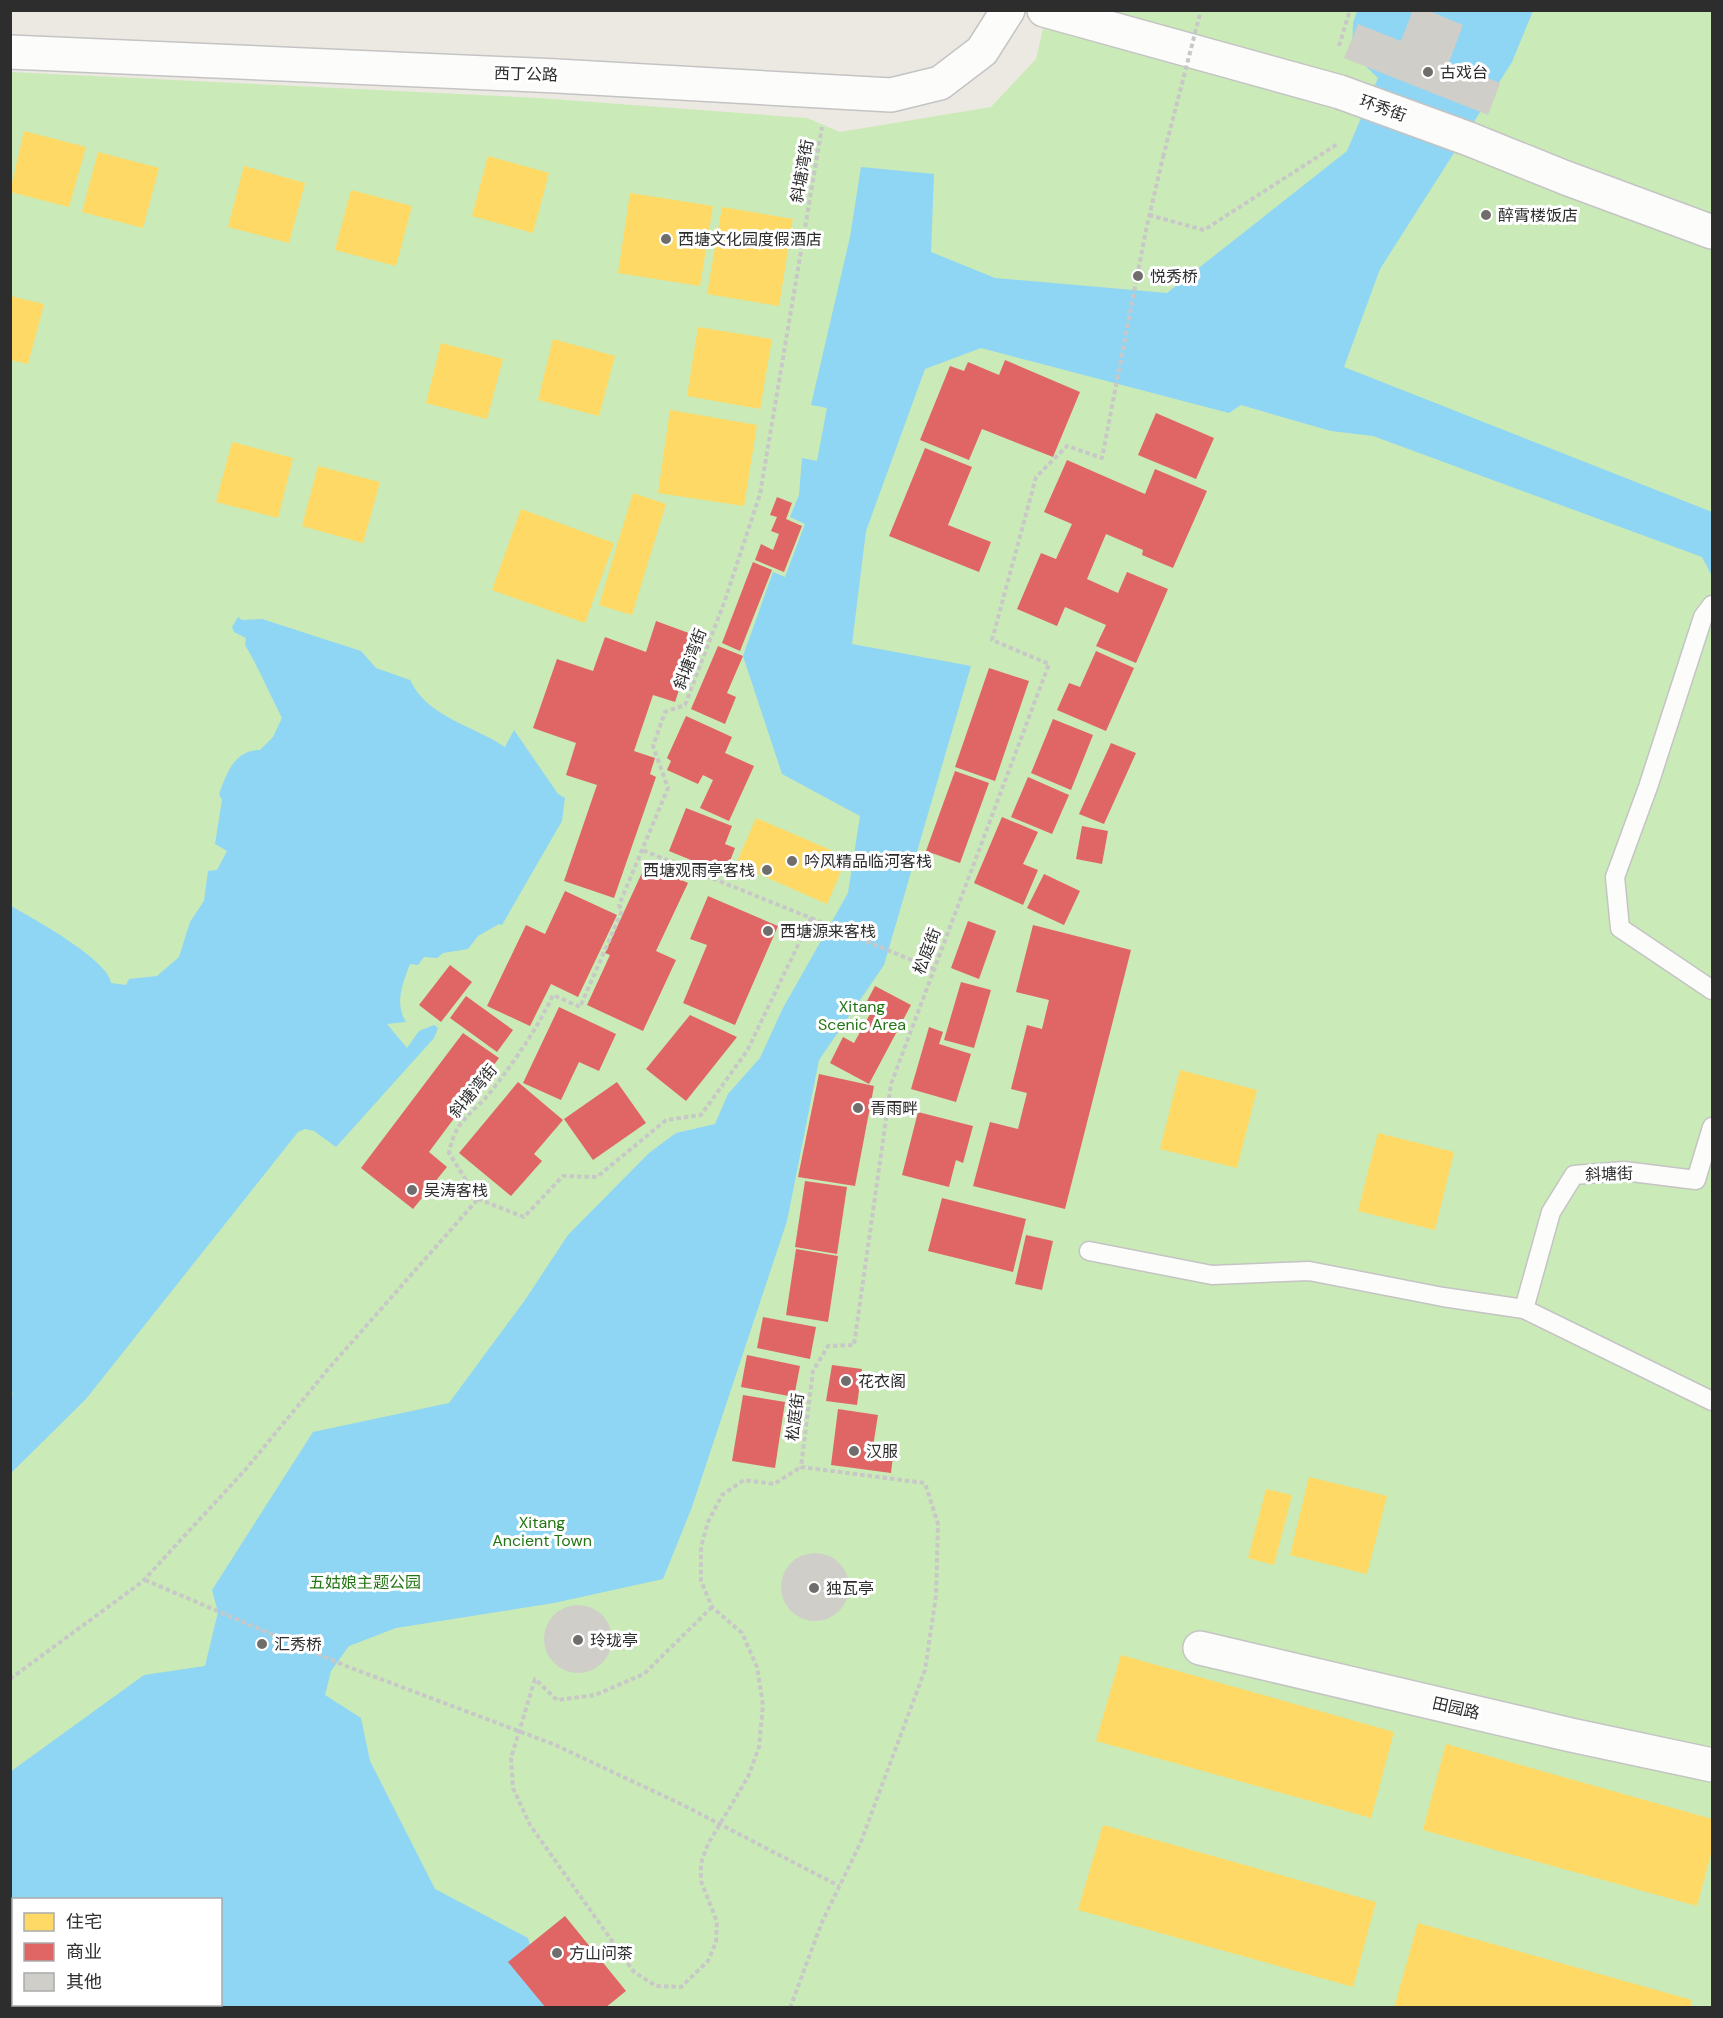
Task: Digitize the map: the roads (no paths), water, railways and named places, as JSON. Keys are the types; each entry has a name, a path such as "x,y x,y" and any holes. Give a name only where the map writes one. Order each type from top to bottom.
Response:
{"street":[{"name":"西丁公路","path":"10,52 545,75 891,95 940,83 982,51 1008,10"},
{"name":"环秀街","path":"1044,10 1340,92 1713,232"},
{"name":"田园路","path":"1200,1648 1571,1735 1713,1765"}],"lane":[{"path":"1708,611 1615,877 1620,927 1713,990"},
{"name":"斜塘街","path":"1524,1310 1551,1212 1574,1175 1624,1171 1696,1180 1713,1127"},
{"path":"1089,1251 1212,1275 1310,1271 1524,1310 1713,1401"}],"water":[{"path":"1357,11 1533,11 1512,62 1380,269 1344,367 1712,512 1712,576 1702,557 1373,436 1331,431 1241,405 1229,413 981,348 925,369 866,531 852,644 971,666 884,965 819,1060 787,1221 692,1507 663,1579 554,1603 396,1628 349,1646 331,1671 325,1695 361,1718 370,1761 435,1889 528,1938 546,2007 11,2007 10,1772 144,1675 205,1666 218,1612 212,1590 313,1432 449,1403 525,1300 568,1235 649,1153 676,1133 715,1124 728,1094 760,1058 783,1008 848,893 860,816 782,774 743,656 773,572 785,577 805,524 790,517 799,495 802,458 817,461 827,408 811,405 850,237 861,167 934,174 931,252 995,278 1167,293 1347,151 1378,78 1352,53 1353,23"},
{"path":"238,617 242,620 262,619 361,651 376,668 410,680 418,693 439,712 505,747 514,730 558,794 565,798 562,821 502,925 499,924 478,936 468,949 443,953 437,958 424,957 418,965 410,964 402,986 400,1000 402,1015 406,1022 387,1024 407,1048 419,1031 434,1025 438,1028 434,1038 336,1147 314,1131 305,1129 298,1132 86,1399 11,1473 10,1399 13,1394 10,1391 11,906 84,952 107,974 111,983 126,985 129,979 157,976 179,957 190,922 204,901 208,871 217,870 227,851 215,844 222,800 219,794 225,778 238,758 251,751 260,750 273,737 282,718 245,645 246,638 234,632 232,627"}],"place":[{"name":"古戏台","path":"1428,72"},
{"name":"醉霄楼饭店","path":"1486,215"},
{"name":"西塘文化园度假酒店","path":"666,239"},
{"name":"悦秀桥","path":"1138,276"},
{"name":"吟风精品临河客栈","path":"792,861"},
{"name":"西塘观雨亭客栈","path":"767,870"},
{"name":"西塘源来客栈","path":"768,931"},
{"name":"青雨畔","path":"858,1108"},
{"name":"吴涛客栈","path":"412,1190"},
{"name":"花衣阁","path":"846,1381"},
{"name":"汉服","path":"854,1451"},
{"name":"独瓦亭","path":"814,1588"},
{"name":"玲珑亭","path":"578,1640"},
{"name":"汇秀桥","path":"262,1644"},
{"name":"方山问茶","path":"557,1953"}],"park label":[{"name":"Xitang Scenic Area","path":"862,1015"},
{"name":"Xitang Ancient Town","path":"542,1531"},
{"name":"五姑娘主题公园","path":"365,1582"}]}
